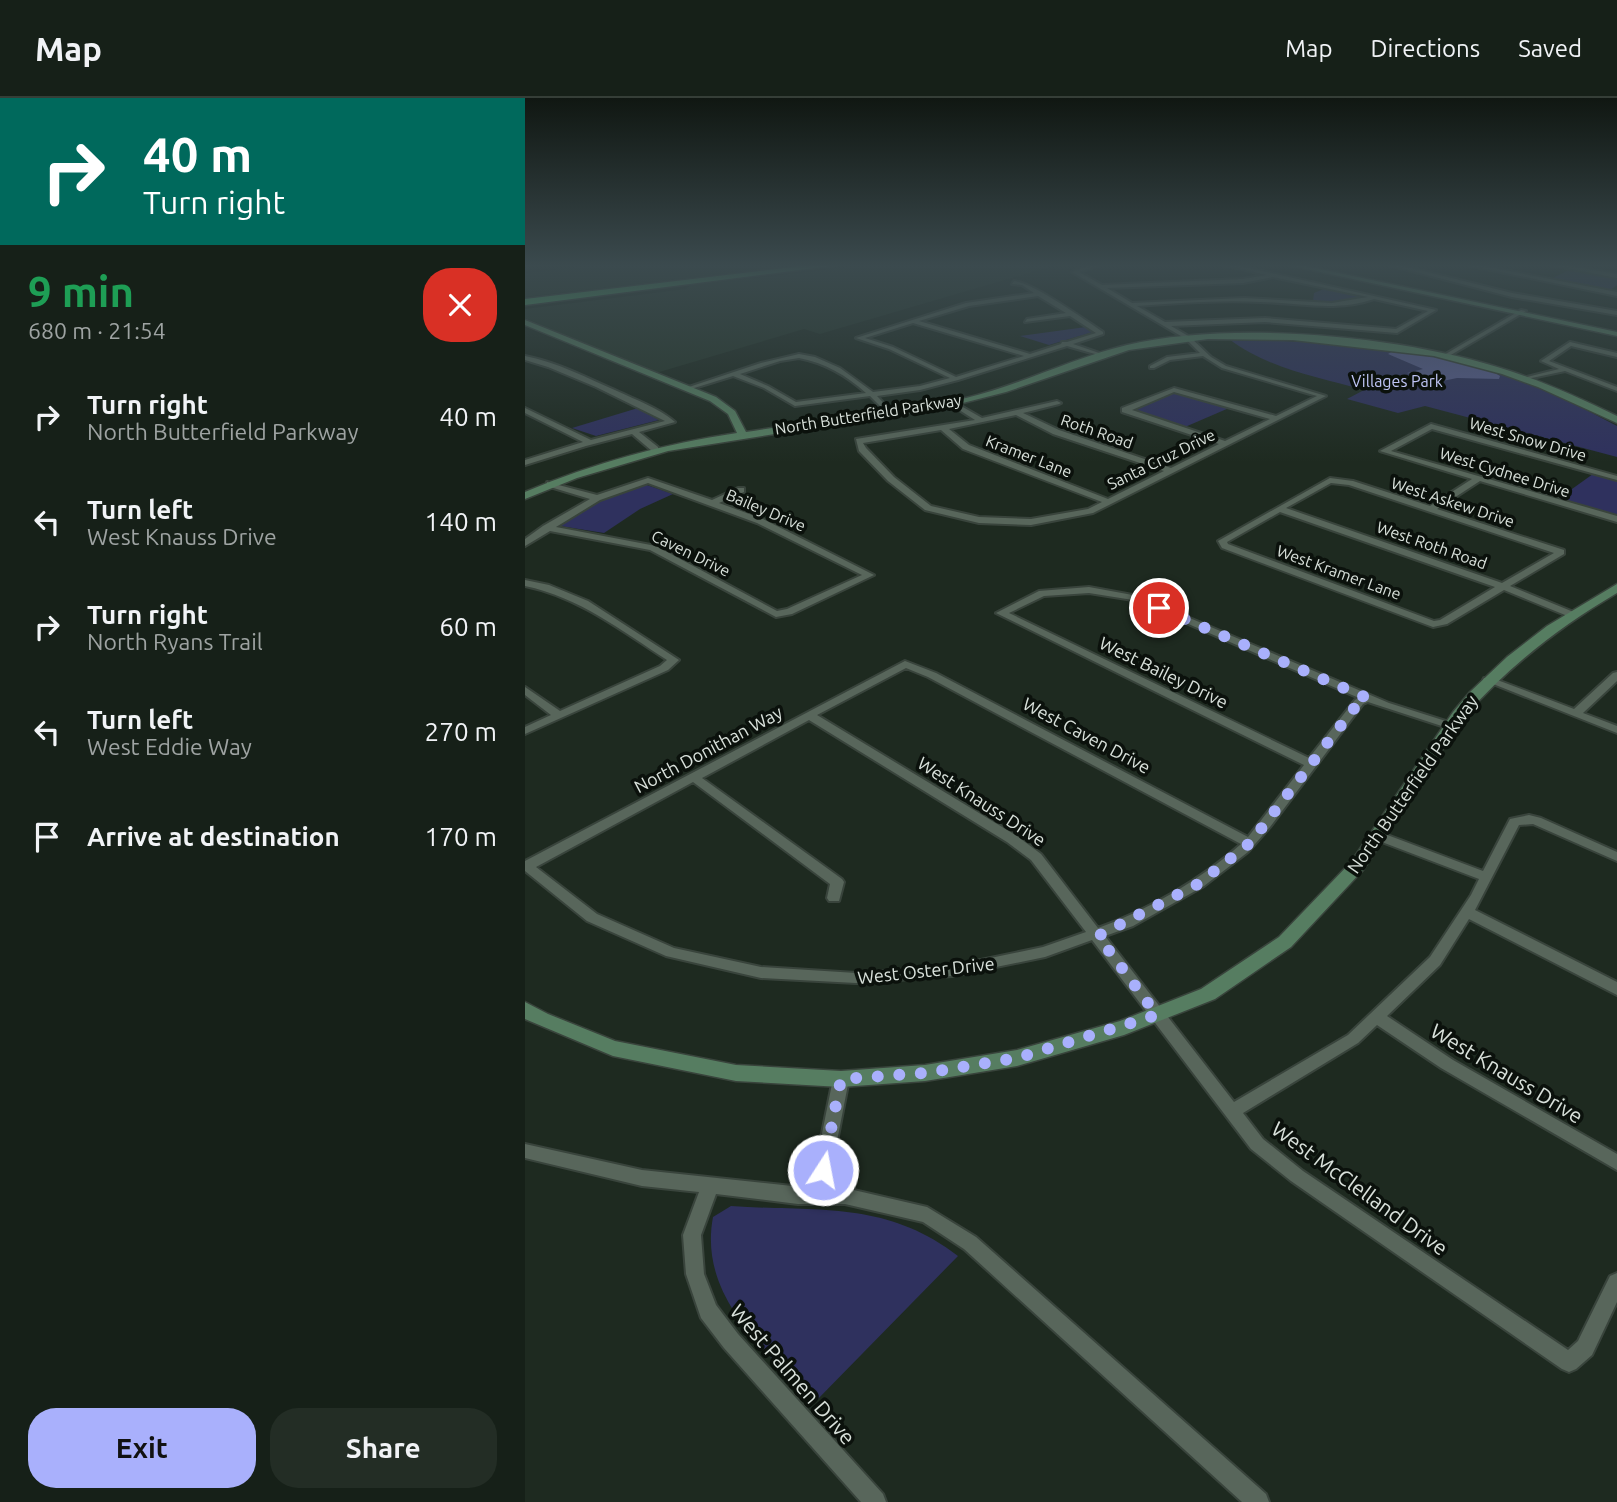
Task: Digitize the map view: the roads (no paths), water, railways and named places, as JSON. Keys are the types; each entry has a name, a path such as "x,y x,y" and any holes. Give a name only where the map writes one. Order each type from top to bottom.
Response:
{"street":[{"path":"546,331 689,388 725,406 738,421 743,433"},
{"path":"859,338 883,331"},
{"path":"945,331 1028,355"},
{"path":"735,374 795,404 875,394 956,379 1101,333 1097,331"},
{"path":"1176,331 1205,354"},
{"path":"1357,343 1363,331"},
{"path":"1447,355 1494,331"},
{"path":"1459,357 1500,331"},
{"name":"North Butterfield Parkway","path":"525,496 602,464 655,449 743,433 952,403 1012,387 1100,355 1146,343 1188,338 1271,335 1459,357 1529,378 1617,420"},
{"path":"859,338 891,348 956,379"},
{"path":"1064,343 1100,355"},
{"path":"1617,355 1576,343 1544,361 1617,389"},
{"path":"1151,367 1155,362 1205,354"},
{"name":"Santa Cruz Drive","path":"943,428 859,441 862,449 915,501 943,512 1005,523 1073,516 1109,502 1323,396 1243,374 1224,367 1205,354"},
{"path":"689,388 800,356 840,371 875,394 890,414"},
{"path":"525,463 590,442 671,422 654,411 527,357"},
{"path":"1529,378 1567,369"},
{"path":"1226,444 1125,410 1174,390 1277,419"},
{"path":"952,403 982,421"},
{"path":"943,428 1057,403"},
{"path":"525,410 590,442"},
{"name":"Roth Road","path":"1016,412 1056,432 1171,471"},
{"name":"West Snow Drive","path":"1384,450 1431,426 1617,478"},
{"name":"Kramer Lane","path":"943,428 966,447 1109,502"},
{"path":"633,430 655,449"},
{"name":"West Cydnee Drive","path":"1384,450 1617,519"},
{"path":"1431,509 1478,479"},
{"name":"Bailey Drive","path":"597,498 648,480 772,527 869,575 789,612 776,614"},
{"name":"West Askew Drive","path":"1279,509 1335,480 1561,552 1502,586"},
{"path":"550,484 597,498"},
{"path":"713,503 741,489"},
{"path":"525,544 546,528 597,498"},
{"name":"West Kramer Lane","path":"1279,509 1222,541 1225,546 1433,624 1443,622 1502,586"},
{"name":"West Roth Road","path":"1279,509 1502,586 1573,615"},
{"name":"Caven Drive","path":"546,528 653,548 776,614"},
{"path":"525,583 557,590 578,600 674,660 670,665 525,731"},
{"name":"North Butterfield Parkway","path":"525,1009 541,1019 614,1048 736,1073 841,1079 925,1073 1017,1058 1157,1015 1208,994 1285,942 1357,866 1451,726 1489,680 1520,650 1617,588"},
{"name":"West Bailey Drive","path":"1312,764 1001,613 1042,593 1089,590 1135,598 1367,698"},
{"name":"North Donithan Way","path":"527,866 905,664"},
{"name":"West Caven Drive","path":"905,664 932,675 1250,843"},
{"path":"1575,714 1617,675"},
{"path":"1489,680 1617,730"},
{"path":"525,690 558,715"},
{"path":"1367,698 1451,726"},
{"name":"West Oster Drive","path":"527,866 544,884 603,925 682,955 752,971 861,979 964,970 1021,959 1098,936 1198,884 1250,843 1359,702 1367,698"},
{"name":"West Knauss Drive","path":"809,715 1012,839 1036,857 1157,1015"},
{"path":"693,777 837,881 834,898"},
{"path":"1232,1111 1353,1039 1435,961 1486,877 1514,822 1529,819 1617,857"},
{"path":"1378,836 1486,877"},
{"path":"1466,912 1617,989"},
{"name":"West McClelland Drive","path":"1157,1015 1257,1144 1297,1177 1569,1362"},
{"name":"West Knauss Drive","path":"1376,1017 1447,1064 1617,1163"},
{"path":"818,1195 841,1079"},
{"path":"525,1151 642,1178 798,1196 845,1196 927,1215 970,1243 1258,1502"},
{"name":"West Palmen Drive","path":"710,1186 692,1236 695,1274 708,1311 731,1341 875,1502"},
{"path":"1569,1362 1584,1348 1617,1282"}],"water":[{"path":"1391,352 1465,363 1500,376 1499,379 1457,378 1438,382 1407,373 1423,369 1388,354"}],"park label":[{"name":"Villages Park","path":"1397,381"}]}
